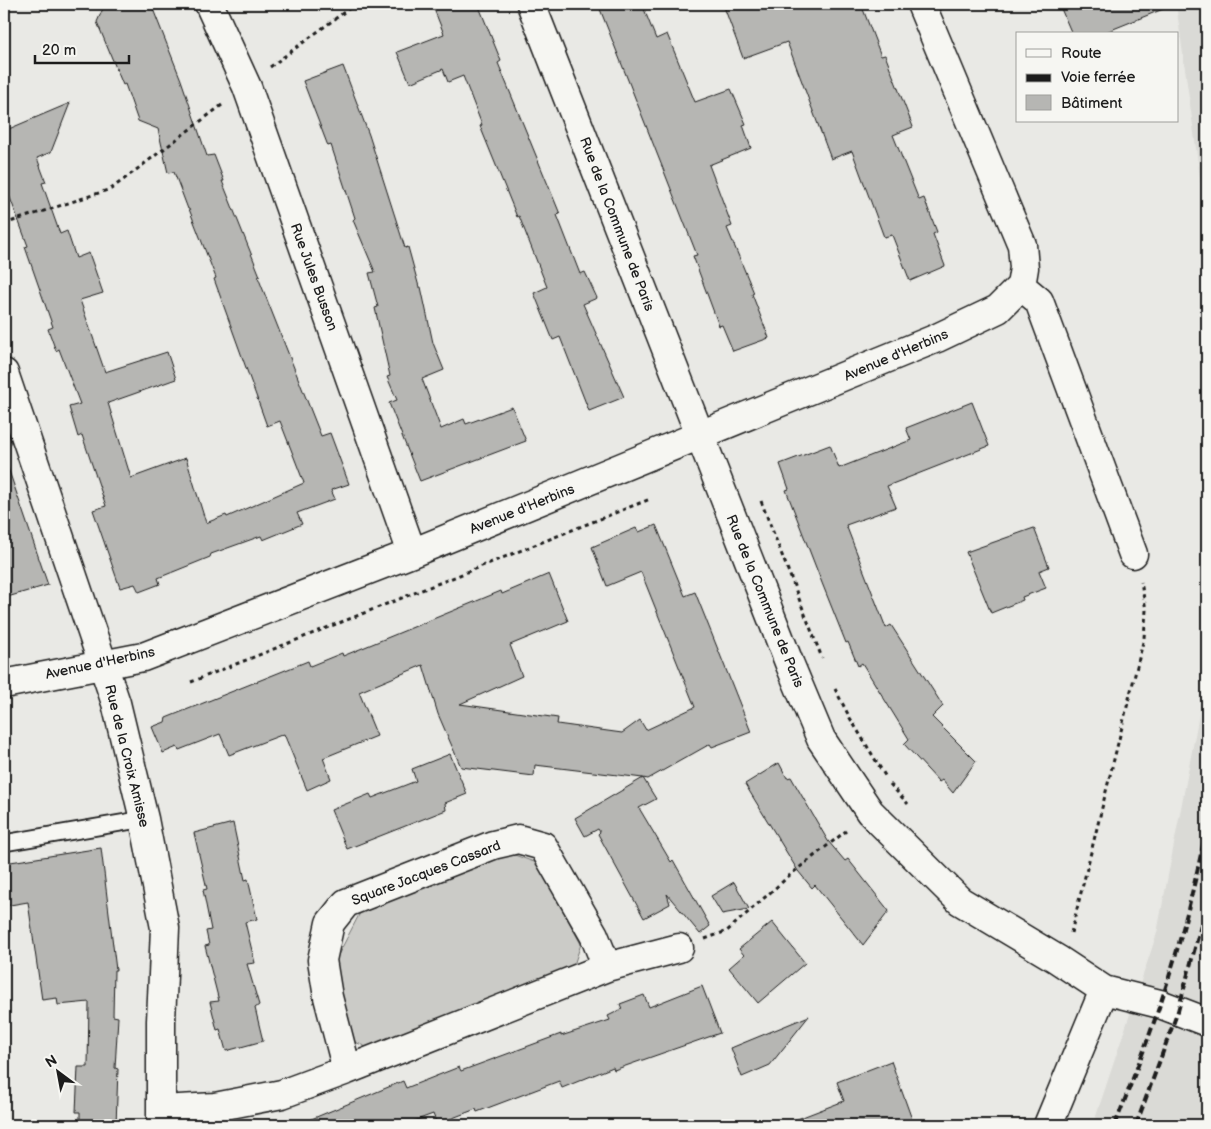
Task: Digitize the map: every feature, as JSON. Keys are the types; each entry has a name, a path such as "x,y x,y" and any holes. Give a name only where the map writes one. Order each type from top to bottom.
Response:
{"street":[{"name":"Rue Jules Busson","path":"209,4 247,86 412,553"},
{"name":"Rue de la Commune de Paris","path":"531,4 821,739 870,812 960,901 1057,959 1104,990 1160,1004 1207,1022"},
{"path":"921,4 1022,245 1024,268 1021,286 1038,301 1134,554"},
{"name":"Avenue d'Herbins","path":"4,684 143,657 412,553 937,338 998,309 1021,286"},
{"name":"Rue de la Croix Amisse","path":"4,373 104,665 116,704 144,819 165,928 161,1020 161,1118"},
{"name":"Square Jacques Cassard","path":"347,1070 328,997 322,960 330,923 346,903 494,845 518,839 543,846 594,935 607,967"},
{"path":"161,1118 282,1094 607,967 679,948"},
{"path":"1048,1125 1104,990"}],"lane":[{"path":"4,843 144,819"}],"path":[{"path":"4,224 111,189 247,86 265,70 356,4"},
{"path":"760,498 825,664"},
{"path":"190,682 650,499"},
{"path":"1063,933 1070,936 1074,925 1144,638 1146,610 1134,554"},
{"path":"835,688 850,718 890,784 909,806"},
{"path":"679,948 727,931 790,875 848,829"}],"shaded area":[{"path":"1176,4 1207,4 1207,227"},
{"path":"1207,673 1207,1125 1093,1125 1157,933"},
{"path":"509,853 537,863 581,944 574,965 366,1047 351,1040 335,961 361,911"}],"building":[{"path":"105,4 151,4 181,80 207,156 214,155 224,181 222,181 260,276 258,277 321,436 330,433 349,484 331,490 335,499 297,513 302,524 263,540 261,536 211,554 210,557 158,578 160,584 139,592 135,584 120,588 93,510 106,506 82,435 78,437 69,407 80,404 59,349 56,351 48,329 53,327 25,247 28,246 9,195 4,197 4,131 70,103 51,152 37,158 46,182 42,183 60,234 67,231 76,258 89,253 103,293 80,300 105,372 167,352 176,379 108,403 131,478 186,458 206,523 226,515 227,517 304,483 280,421 267,426 214,279 216,278 189,209 174,172 168,173 158,129 138,121 125,84 123,85 97,22"},
{"path":"432,4 478,4 501,61 498,63 560,214 557,215 580,274 585,272 597,298 583,304 624,397 589,411 560,337 553,340 534,293 547,287 480,126 482,125 463,76 448,82 443,69 410,83 397,52 444,34"},
{"path":"598,4 642,4 656,39 667,34 695,102 731,89 746,124 743,125 751,148 709,165 732,226 727,228 754,293 752,294 769,338 733,351 722,325 719,326 693,256 697,255"},
{"path":"723,4 861,4 881,56 885,55 913,127 893,135 919,200 924,198 937,232 933,234 945,266 910,281 892,235 884,237 852,151 831,159 787,42 743,58"},
{"path":"1059,4 1173,4 1106,32 1071,32"},
{"path":"343,66 369,135 405,248 408,247 419,287 421,287 433,343 444,370 422,379 441,429 464,419 466,424 512,407 526,441 420,481 389,403 397,400 387,377 390,376 375,308 378,307 369,273 375,272 353,220 355,218 331,145 328,146 303,81"},
{"path":"972,402 989,446 887,486 896,507 846,525 886,628 891,625 943,706 932,717 976,761 953,793 942,780 939,782 904,744 909,739 862,663 858,666 848,642 846,643 786,490 789,489 780,464 830,445 839,468 911,440 906,428"},
{"path":"8,468 48,585 4,598 4,469"},
{"path":"656,525 685,596 695,592 751,732 712,747 710,744 648,779 535,765 534,776 461,767 438,714 423,665 359,692 377,736 323,758 331,779 307,790 284,734 229,755 220,734 179,750 177,747 163,753 152,727 165,722 166,718 308,661 310,666 342,653 343,656 501,591 502,594 549,574 568,621 510,645 522,676 460,704 558,718 557,724 622,733 640,720 646,730 695,707 641,572 607,586 592,547 636,528 639,532"},
{"path":"1034,528 1049,567 1039,571 1046,588 1022,597 1023,600 991,613 966,552"},
{"path":"450,754 467,794 445,803 446,810 347,849 331,810 370,794 372,798 416,781 412,769"},
{"path":"779,763 787,778 791,777 828,841 845,861 848,859 889,911 863,945 815,885 812,888 798,871 745,784"},
{"path":"643,778 656,799 639,808 671,862 673,860 710,926 700,934 667,894 670,904 644,918 598,834 600,832 598,829 585,836 575,818"},
{"path":"233,823 245,880 248,879 257,919 245,922 255,963 247,964 259,1005 255,1008 263,1041 226,1051 220,1029 217,1030 210,1002 219,1001 205,946 209,945 206,931 211,930 203,890 207,889 194,833"},
{"path":"101,848 116,970 114,970 113,1016 118,1017 115,1068 118,1069 116,1125 80,1125 80,1112 76,1112 78,1067 88,1067 89,1002 58,1005 57,998 42,1000 28,902 4,906 4,863"},
{"path":"734,882 749,909 722,914 711,896"},
{"path":"772,922 805,963 758,1003 729,968 744,955 739,949"},
{"path":"702,986 720,1033 614,1070 613,1067 562,1088 559,1081 477,1112 476,1109 437,1124 433,1114 403,1125 297,1125 403,1081 406,1088 459,1067 461,1071 561,1034 561,1036 610,1020 608,1016 622,1009 620,1004 644,995 649,1007"},
{"path":"809,1016 770,1065 742,1077 731,1048"},
{"path":"891,1061 914,1125 787,1125 787,1123 844,1101 837,1082"}],"railway":[{"path":"1115,1125 1166,987 1191,897 1207,826"},
{"path":"1136,1125 1178,1011 1207,903"}]}
